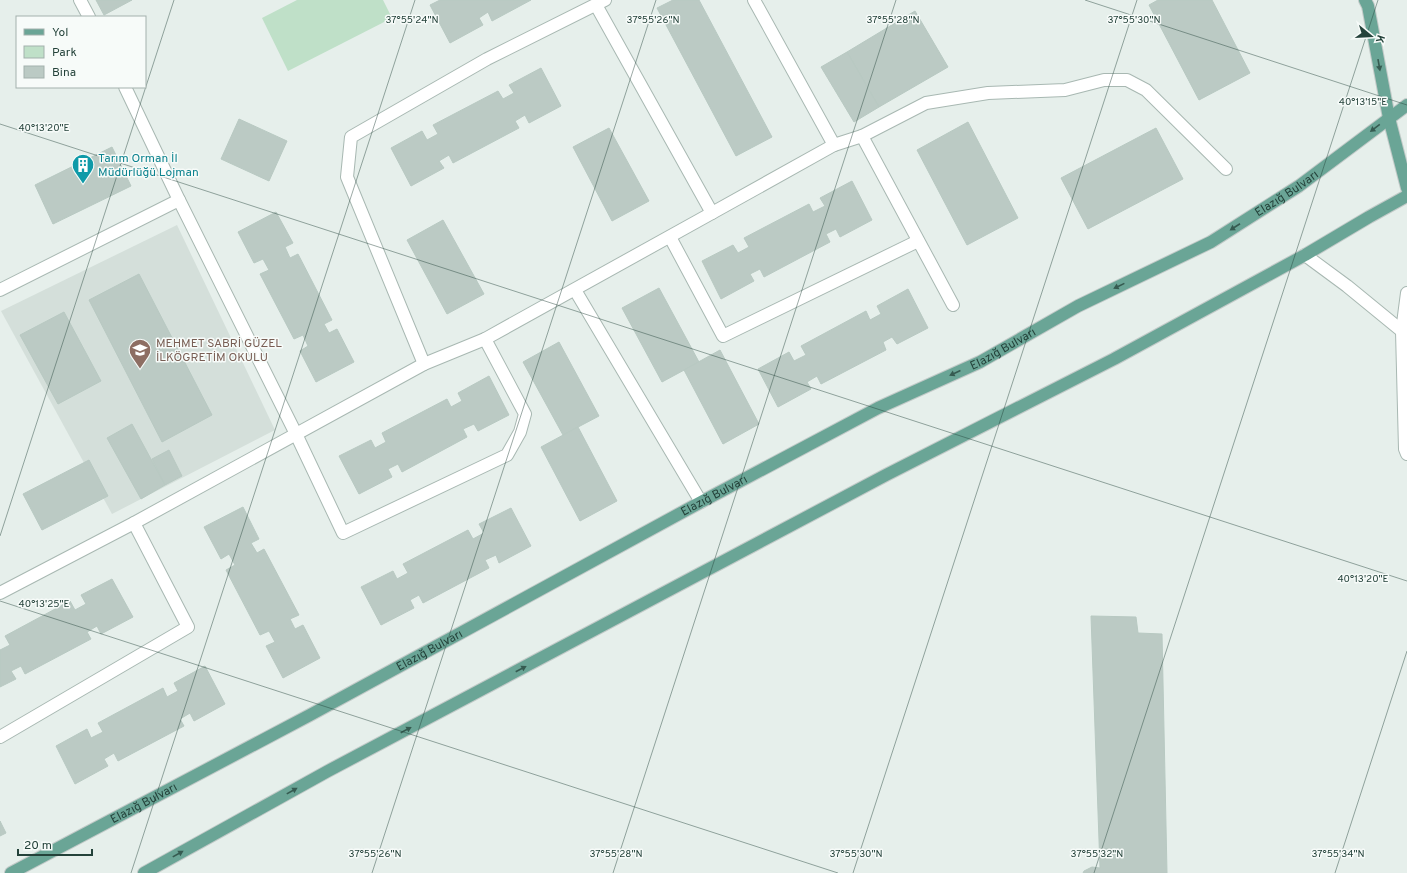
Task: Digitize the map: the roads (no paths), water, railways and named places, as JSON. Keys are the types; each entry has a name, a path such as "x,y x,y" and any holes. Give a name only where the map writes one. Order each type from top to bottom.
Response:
{"main road":[{"path":"1365,0 1368,6 1389,118 1407,188"},
{"name":"Elazığ Bulvarı","path":"11,873 310,715 701,502 878,408 980,362 1078,306 1211,242 1299,186 1407,105"},
{"path":"144,873 328,771 886,475 1114,359 1305,255 1407,196"}],"street":[{"path":"80,0 88,16"},
{"path":"754,0 834,145"},
{"path":"424,364 347,177 351,137 487,59 601,2 712,213"},
{"path":"0,593 134,523 424,364 485,340 834,145 862,136 926,103 988,93 1065,90 1104,80 1128,80 1146,90 1226,169"},
{"path":"125,88 179,200 296,434 343,533 507,455 520,432 525,414 485,340"},
{"path":"862,136 953,305"},
{"path":"0,290 179,200"},
{"path":"670,237 723,336 918,241"},
{"path":"1305,255 1347,286 1402,331"},
{"path":"576,290 701,502"},
{"path":"1407,293 1402,331 1405,449 1407,454"},
{"path":"0,737 188,627 134,523"}],"place":[{"name":"Tarım Orman İl Müdürlüğü Lojman","path":"83,184"},
{"name":"MEHMET SABRİ GÜZEL İLKÖGRETİM OKULU","path":"140,370"}]}
